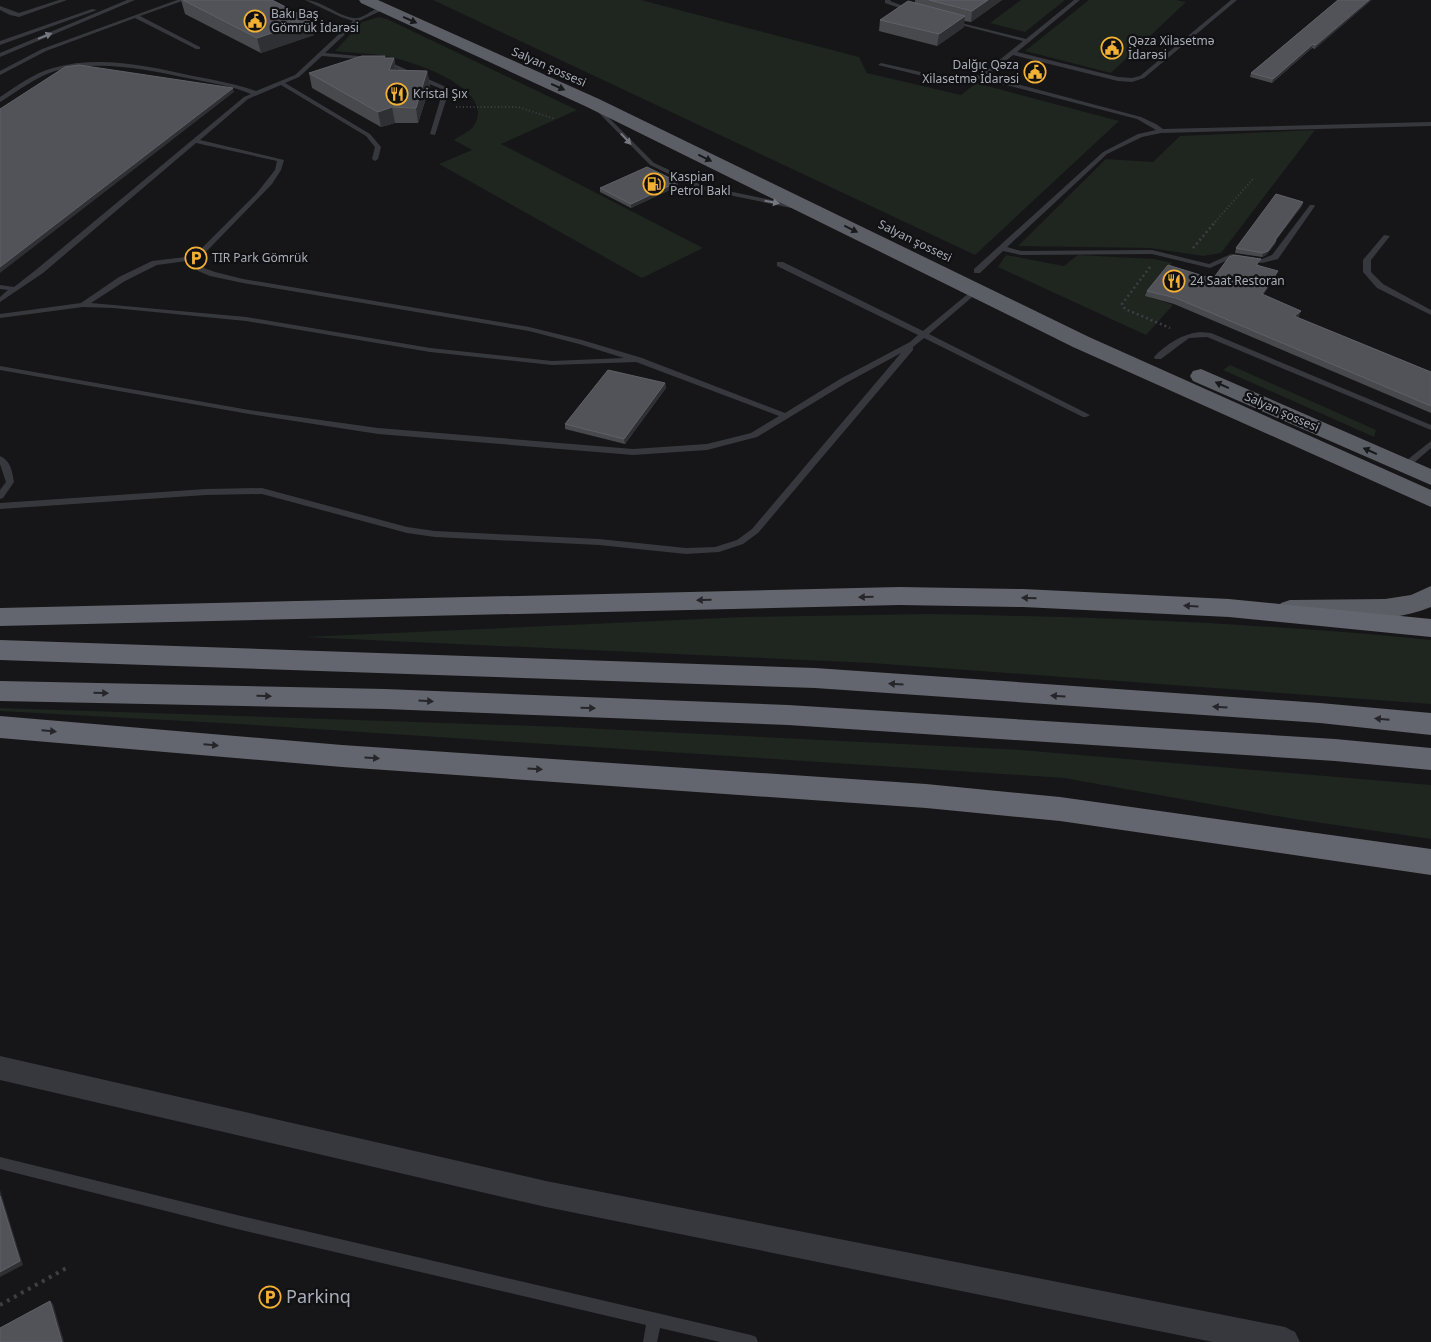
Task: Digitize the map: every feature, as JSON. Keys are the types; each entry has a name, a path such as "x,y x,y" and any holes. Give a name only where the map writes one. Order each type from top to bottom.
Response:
{"highway":[{"name":"Salyan şossesi","path":"366,0 392,4 646,110 976,271 1158,357 1431,478"},
{"name":"Salyan şossesi","path":"392,4 975,290 1261,424"},
{"path":"1261,424 1431,499"},
{"path":"1261,424 1396,494 1431,520"},
{"path":"1229,608 1395,607 1426,600 1431,595"},
{"path":"0,617 900,596 1023,598 1229,608 1431,628"},
{"path":"0,650 815,678 1320,713 1431,724"},
{"path":"0,691 385,699 788,715 1335,750 1431,759"},
{"path":"0,727 342,756 926,796 1060,809 1431,862"}],"street":[{"path":"0,1068 546,1194 1285,1342"}],"lane":[{"path":"0,8 12,14 19,14 64,0"},
{"path":"0,43 123,0"},
{"path":"0,55 132,0"},
{"path":"0,73 44,50 182,0"},
{"path":"308,0 343,16 357,20"},
{"path":"888,0 887,2 892,5 919,12"},
{"path":"983,77 1077,0"},
{"path":"1012,53 1118,79 1132,80 1142,77 1234,0"},
{"path":"0,300 40,271 255,93 303,71 357,20 392,4"},
{"path":"135,16 198,48"},
{"path":"946,20 1028,40"},
{"path":"0,43 12,50"},
{"path":"320,54 387,61 441,85 445,94 433,134"},
{"path":"0,100 49,71 70,66 94,65 152,68 239,86 255,93"},
{"path":"881,65 943,79 983,77 1139,118 1154,125 1161,131"},
{"path":"281,82 372,139 378,147 375,159"},
{"path":"593,103 644,158 669,172 711,190 810,209"},
{"path":"976,271 1105,152 1140,136 1161,131 1431,124"},
{"path":"83,305 122,279 155,264 196,258 204,246 260,194 281,167 281,160 195,141"},
{"path":"1001,248 1020,253 1140,252 1160,254 1210,266 1231,256 1269,260 1275,257 1312,206"},
{"path":"1386,236 1367,260 1367,272 1380,286 1431,313"},
{"path":"196,258 201,268 213,274 528,329 609,350 786,416"},
{"path":"780,264 1086,414"},
{"path":"0,287 14,289"},
{"path":"0,506 206,492 262,491 406,530 435,534 599,542 686,550 716,550 740,542 755,531 913,344 975,290"},
{"path":"0,316 83,305 246,319 430,350 552,363 639,360"},
{"path":"1158,357 1187,335 1198,333 1221,340 1431,428"},
{"path":"0,368 250,412 378,430 633,452 707,448 754,435 843,381 913,344"},
{"path":"1405,466 1431,444"},
{"path":"0,459 6,465 10,482 0,496"},
{"path":"0,1163 237,1222 752,1342"},
{"path":"650,1342 655,1319"}],"path":[{"path":"441,108 509,104 533,109 555,119"},
{"path":"1183,260 1253,179"},
{"path":"1160,254 1122,304 1125,309 1187,335"},
{"path":"0,1305 70,1266"}],"shaded area":[{"path":"433,0 641,0 859,57 867,73 961,95 976,83 1119,121 975,255"},
{"path":"1021,0 1065,0 1025,32 990,23"},
{"path":"1089,0 1176,0 1186,2 1111,73 1025,51"},
{"path":"379,17 387,19 577,110 501,144 703,248 642,278 439,164 472,150 454,140 473,127 478,113 474,100 464,89 448,79 413,63 372,54 335,51 362,22"},
{"path":"1315,130 1221,253 1203,256 1150,248 1018,246 1106,159 1153,162 1180,136"},
{"path":"1006,255 1064,266 1078,255 1155,259 1172,263 1146,296 1173,305 1146,335 998,267"},
{"path":"1230,365 1376,430 1374,437 1223,370"},
{"path":"929,614 1243,625 1431,640 1431,704 871,663 304,637 744,617"},
{"path":"0,708 564,727 1021,750 1431,785 1431,839 1288,818 1064,778 239,724 0,711"}],"building":[{"path":"183,0 272,0 311,20 257,38"},
{"path":"929,0 988,0 972,11"},
{"path":"1338,0 1369,0 1316,45 1313,44 1273,79 1251,73"},
{"path":"908,1 965,16 939,34 880,20"},
{"path":"362,56 394,58 389,70 427,71 416,108 392,107 378,112 309,73"},
{"path":"79,65 233,88 0,267 0,109 65,67"},
{"path":"647,167 678,182 631,204 600,188"},
{"path":"1276,194 1303,202 1268,251 1263,253 1236,248"},
{"path":"1234,255 1261,259 1256,265 1278,271 1262,294 1301,311 1294,316 1431,372 1431,406 1176,298 1147,291 1168,265 1213,279 1229,257"},
{"path":"608,370 665,383 624,439 565,424"},
{"path":"0,1196 20,1261 0,1272"},
{"path":"50,1301 62,1342 0,1342 0,1328"}],"place":[{"name":"Bakı Baş Gömrük İdarəsi","path":"255,21"},
{"name":"Qəza Xilasetmə İdarəsi","path":"1112,48"},
{"name":"Dalğıc Qəza Xilasetmə İdarəsi","path":"1035,72"},
{"name":"Kristal Şıx","path":"397,94"},
{"name":"Kaspian Petrol Bakl","path":"654,184"},
{"name":"TIR Park Gömrük","path":"196,258"},
{"name":"24 Saat Restoran","path":"1174,281"},
{"name":"Parkinq","path":"270,1297"}]}
